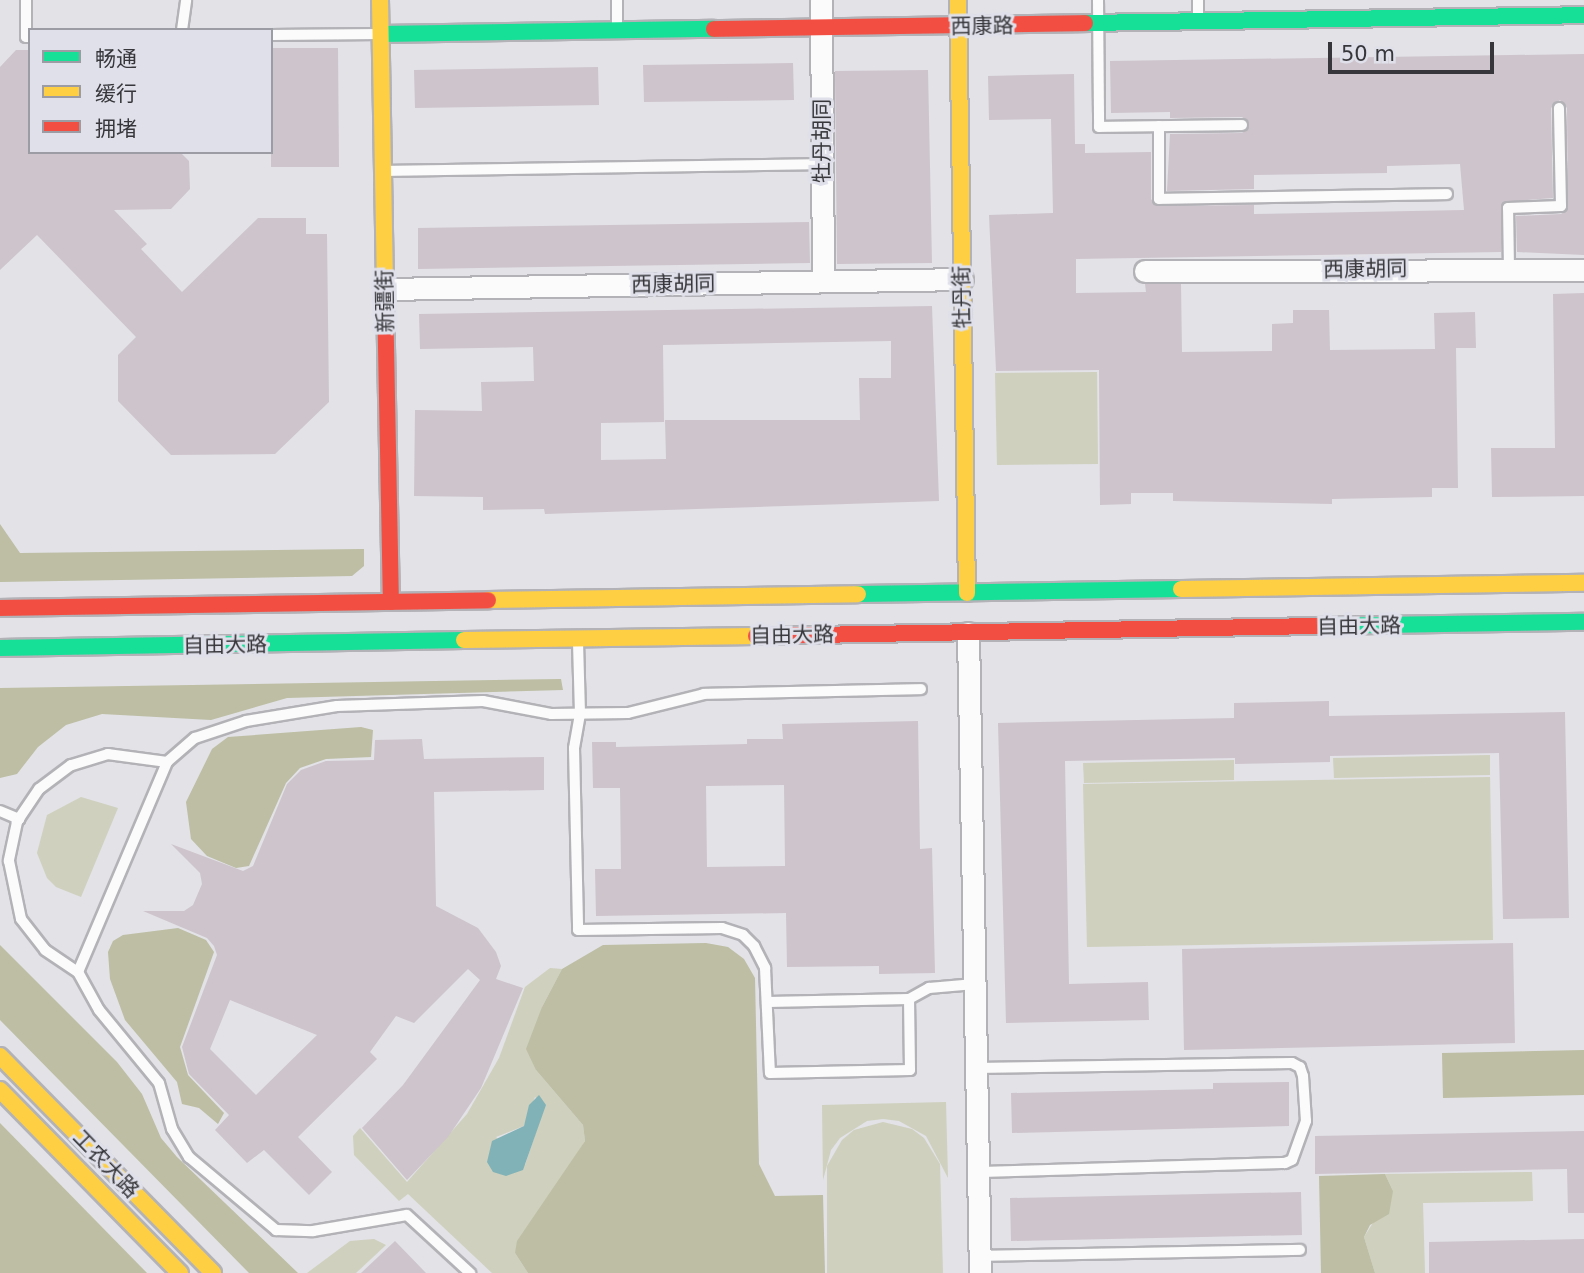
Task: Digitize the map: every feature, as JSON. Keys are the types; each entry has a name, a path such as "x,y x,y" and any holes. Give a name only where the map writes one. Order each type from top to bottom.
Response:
{"main road":[{"name":"新疆街","path":"380,0 390,602"},
{"name":"牡丹街","path":"958,0 967,593"},
{"name":"西康路","path":"381,34 1198,22 1373,14 1584,15"},
{"name":"自由大路","path":"0,608 1584,583"},
{"name":"自由大路","path":"0,648 1584,622"},
{"name":"工农大路","path":"0,1056 213,1273"},
{"name":"工农大路","path":"0,1090 180,1273"}],"street":[{"name":"牡丹胡同","path":"821,0 823,281"},
{"name":"西康胡同","path":"1145,271 1584,270"},
{"name":"西康胡同","path":"385,289 962,279"},
{"path":"968,633 980,1265"}],"lane":[{"path":"26,0 28,37"},
{"path":"182,28 186,0"},
{"path":"617,0 617,31"},
{"path":"1098,0 1099,127 1241,125"},
{"path":"1198,0 1198,22"},
{"path":"273,35 381,34"},
{"path":"1509,269 1508,208 1561,206 1559,108"},
{"path":"1158,126 1159,199 1447,194"},
{"path":"383,171 822,164"},
{"path":"578,639 580,714 574,748 578,930 722,928 743,935 754,946 765,968 770,1073 910,1070 909,999"},
{"path":"78,972 167,762 195,738 246,721 337,706 483,701 551,714 628,713 704,694 920,689"},
{"path":"167,762 128,753 89,758 54,776 19,819 9,861 14,900 38,943 78,972 99,1010 159,1083 172,1129 189,1157 276,1230 313,1231 407,1215 470,1273"},
{"path":"0,811 19,819"},
{"path":"768,1002 909,999 929,988 975,984"},
{"path":"976,1069 1292,1063 1300,1067 1303,1076 1306,1121 1292,1160 1285,1163 978,1172"},
{"path":"980,1265 1300,1250"}],"green space":[{"path":"1097,372 1098,464 997,465 995,373"},
{"path":"0,524 20,553 364,549 364,566 352,576 0,582"},
{"path":"561,679 563,690 287,698 211,720 102,714 66,725 38,747 17,774 0,778 0,688"},
{"path":"361,727 373,730 371,757 326,759 300,768 286,783 249,866 236,868 207,856 191,839 186,802 212,749 228,737"},
{"path":"1490,755 1490,775 1334,778 1333,758"},
{"path":"1234,760 1234,780 1084,783 1083,763"},
{"path":"1490,777 1493,940 1087,947 1083,784"},
{"path":"81,797 118,808 81,897 56,887 47,878 37,853 47,815"},
{"path":"178,928 206,940 214,952 180,1047 188,1075 224,1113 218,1124 199,1108 182,1104 177,1082 125,1020 110,979 108,952 113,941 123,935"},
{"path":"706,943 728,947 744,959 755,978 759,1164 775,1196 823,1195 825,1273 528,1273 515,1253 517,1241 585,1141 583,1125 536,1070 526,1049 542,1007 562,969 603,945"},
{"path":"0,945 117,1062 142,1094 161,1138 177,1157 298,1273 249,1273 0,1020"},
{"path":"550,968 562,969 542,1007 536,1070 583,1125 585,1141 515,1253 528,1273 492,1273 408,1194 399,1201 354,1155 353,1136 360,1128 407,1182 467,1114 499,1058 525,987","holes":["535,1097 545,1105 525,1165 496,1137 524,1126"]},
{"path":"1584,1050 1584,1095 1443,1098 1442,1053"},
{"path":"946,1102 948,1178 926,1136 899,1121 883,1119 867,1121 840,1138 831,1150 823,1180 822,1105"},
{"path":"883,1122 912,1129 924,1138 940,1164 943,1273 827,1273 827,1166 842,1140 854,1130"},
{"path":"0,1123 147,1273 0,1273"},
{"path":"1532,1172 1533,1201 1423,1203 1425,1273 1375,1273 1364,1237 1393,1191 1385,1174"},
{"path":"1385,1174 1393,1191 1389,1214 1370,1225 1364,1237 1375,1273 1321,1273 1319,1176"},
{"path":"374,1239 386,1245 356,1273 307,1273 350,1241"}],"water":[{"path":"539,1095 546,1105 523,1170 506,1176 493,1172 487,1162 492,1141 524,1126 529,1105"}],"building":[{"path":"273,48 338,48 339,167 271,167"},
{"path":"16,50 28,50 28,154 182,154 189,161 190,189 171,209 114,210 147,244 141,249 182,292 258,218 306,218 306,234 327,234 329,402 275,454 171,455 118,401 118,355 136,337 37,235 0,270 0,67"},
{"path":"1584,54 1584,255 1517,252 1516,216 1561,214 1568,209 1567,108 1560,100 1551,108 1553,198 1503,202 1501,252 1076,259 1076,293 1146,292 1145,284 1181,284 1182,352 1272,351 1272,324 1293,323 1293,310 1329,310 1330,350 1435,349 1434,313 1475,312 1476,348 1456,348 1458,488 1432,488 1432,497 1332,499 1332,504 1173,501 1173,493 1131,493 1131,504 1100,505 1099,370 996,371 989,215 1053,213 1051,119 989,120 988,76 1074,74 1075,144 1085,144 1085,153 1151,152 1151,199 1156,206 1254,205 1254,214 1464,210 1460,164 1387,166 1387,173 1254,175 1254,189 1167,191 1170,134 1242,133 1248,129 1249,122 1242,117 1170,118 1170,112 1111,113 1110,61"},
{"path":"793,63 794,100 644,102 643,65"},
{"path":"598,67 599,105 415,108 414,70"},
{"path":"928,70 932,263 837,264 835,71"},
{"path":"809,222 810,263 418,269 418,228"},
{"path":"1584,293 1584,496 1492,497 1491,448 1555,448 1553,294"},
{"path":"932,306 939,501 545,514 544,509 483,510 483,497 414,496 415,410 482,411 481,382 534,381 533,347 420,349 419,314","holes":["891,341 891,378 859,378 860,420 665,420 666,459 601,460 601,423 664,422 663,345"]},
{"path":"1329,701 1329,716 1565,712 1569,918 1503,919 1499,753 1330,756 1330,762 1235,764 1235,758 1065,761 1069,984 1148,982 1149,1020 1006,1023 998,723 1234,718 1234,703"},
{"path":"918,721 920,849 932,848 935,973 879,974 879,966 787,967 786,913 596,916 595,869 621,869 620,788 593,788 592,742 616,742 616,747 747,744 747,739 783,739 782,724","holes":["784,785 785,866 707,867 706,786"]},
{"path":"422,739 424,759 544,757 544,790 434,792 436,906 478,928 496,952 501,966 496,979 523,988 481,1088 448,1137 407,1180 362,1128 403,1085 480,980 468,969 414,1023 396,1016 370,1052 377,1059 298,1137 332,1172 309,1195 264,1150 247,1163 215,1130 229,1115 189,1074 182,1047 217,955 207,938 143,911 184,911 193,905 202,884 200,873 171,844 243,871 253,866 287,784 301,770 326,761 374,760 375,740","holes":["230,1000 317,1035 256,1095 210,1049"]},
{"path":"1513,943 1515,1043 1184,1050 1182,949"},
{"path":"1289,1082 1289,1126 1012,1133 1011,1093 1213,1089 1213,1083"},
{"path":"1584,1131 1584,1213 1568,1213 1567,1169 1315,1174 1315,1136"},
{"path":"1301,1192 1302,1235 1011,1241 1010,1198"},
{"path":"1584,1239 1584,1273 1429,1273 1429,1242"},
{"path":"395,1241 426,1273 361,1273"}],"traffic: fast":[{"path":"1085,23 1584,15"},
{"path":"381,34 714,29"},
{"path":"858,594 1181,589"},
{"path":"1317,626 1584,622"},
{"path":"0,648 464,640"}],"traffic: slow":[{"path":"380,0 385,294"},
{"path":"958,0 967,593"},
{"path":"1181,589 1584,583"},
{"path":"488,600 858,594"},
{"path":"464,640 756,636"},
{"path":"0,1056 213,1273"},
{"path":"0,1090 180,1273"}],"traffic: jam":[{"path":"714,29 1085,23"},
{"path":"385,294 391,602"},
{"path":"0,608 488,600"},
{"path":"756,636 1317,626"}]}
